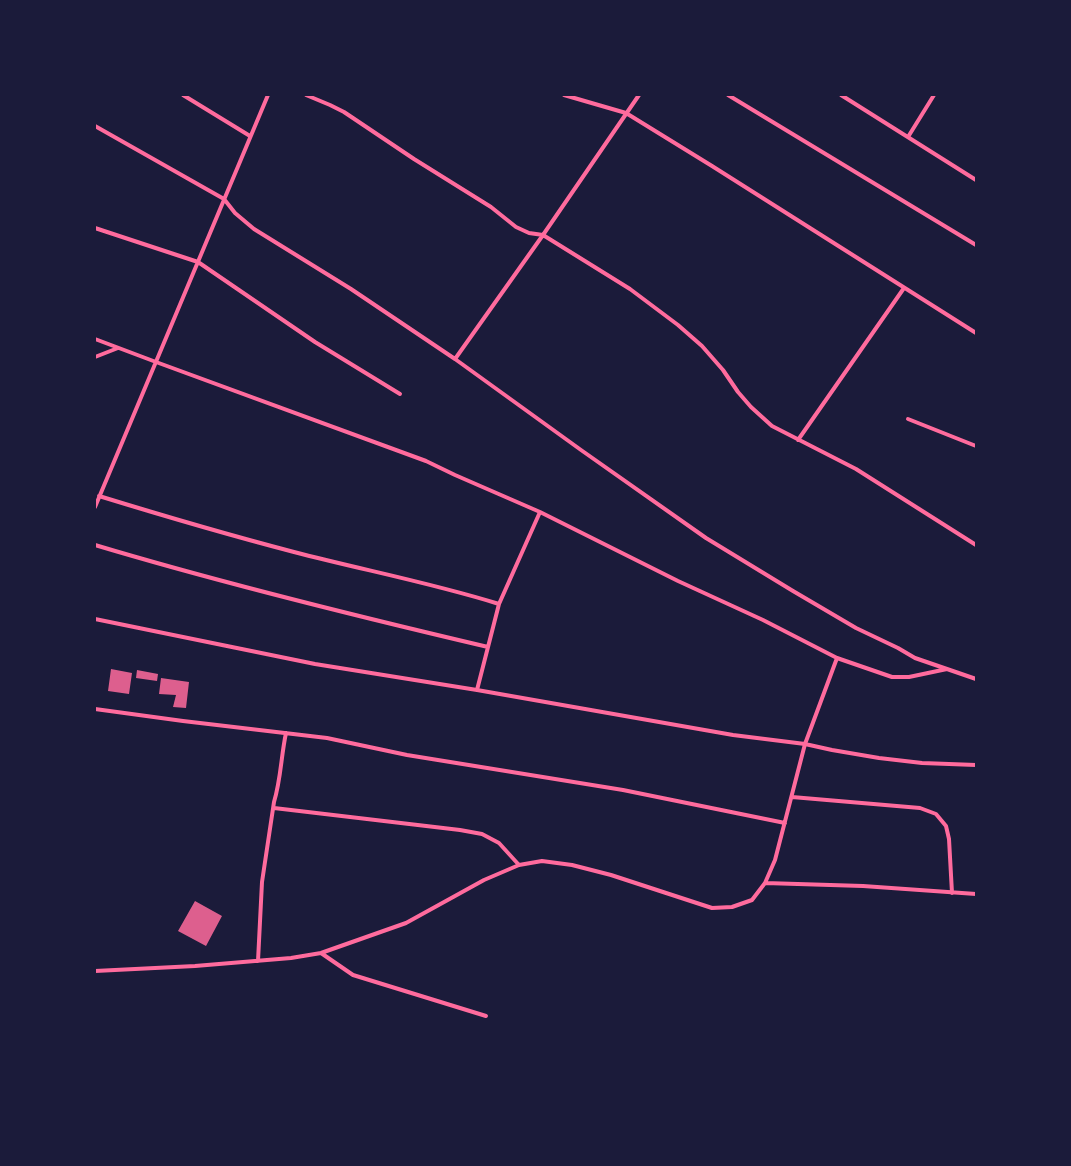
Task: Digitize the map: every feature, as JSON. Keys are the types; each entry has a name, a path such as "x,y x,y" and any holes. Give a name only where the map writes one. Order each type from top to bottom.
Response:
{"street":[{"path":"183,95 250,136"},
{"path":"95,507 268,95"},
{"path":"306,95 344,112 433,172 491,207 516,227 529,233 543,235 630,289 678,325 702,346 723,370 738,392 751,407 772,426 856,469 976,546"},
{"path":"564,95 626,113 976,333"},
{"path":"455,359 640,95"},
{"path":"728,95 976,245"},
{"path":"841,95 976,180"},
{"path":"908,137 934,95"},
{"path":"95,126 224,198 235,213 254,228 351,289 455,359 706,538 793,592 856,628 898,648 915,658 976,679"},
{"path":"95,228 198,262 315,342 400,394"},
{"path":"798,440 904,288"},
{"path":"95,339 426,461 540,512 678,581 763,620 837,658 897,678 919,676 948,669"},
{"path":"95,358 118,348"},
{"path":"908,419 976,446"},
{"path":"100,496 150,512 294,552 466,594 500,604"},
{"path":"477,690 500,604 540,512"},
{"path":"95,545 239,586 488,647"},
{"path":"95,619 315,664 477,690 733,735 805,744 832,750 908,761 936,764 976,764"},
{"path":"95,971 150,969 258,961 321,953 406,923 484,880 519,865 542,861 572,865 611,875 712,908 732,908 752,900 765,883 775,860 805,744 837,658"},
{"path":"95,709 328,738 407,755 623,790 785,823"},
{"path":"258,961 262,882 286,733"},
{"path":"792,797 920,808 936,814 946,826 949,839 952,893"},
{"path":"274,808 460,830 482,834 500,843 519,865"},
{"path":"765,883 863,886 976,894"},
{"path":"321,953 353,975 486,1016"}],"building":[{"path":"111,669 132,673 129,694 108,691"},
{"path":"137,670 158,674 157,681 136,678"},
{"path":"161,678 189,682 186,708 173,707 176,695 159,694"},
{"path":"195,901 222,916 206,946 178,931"}]}
